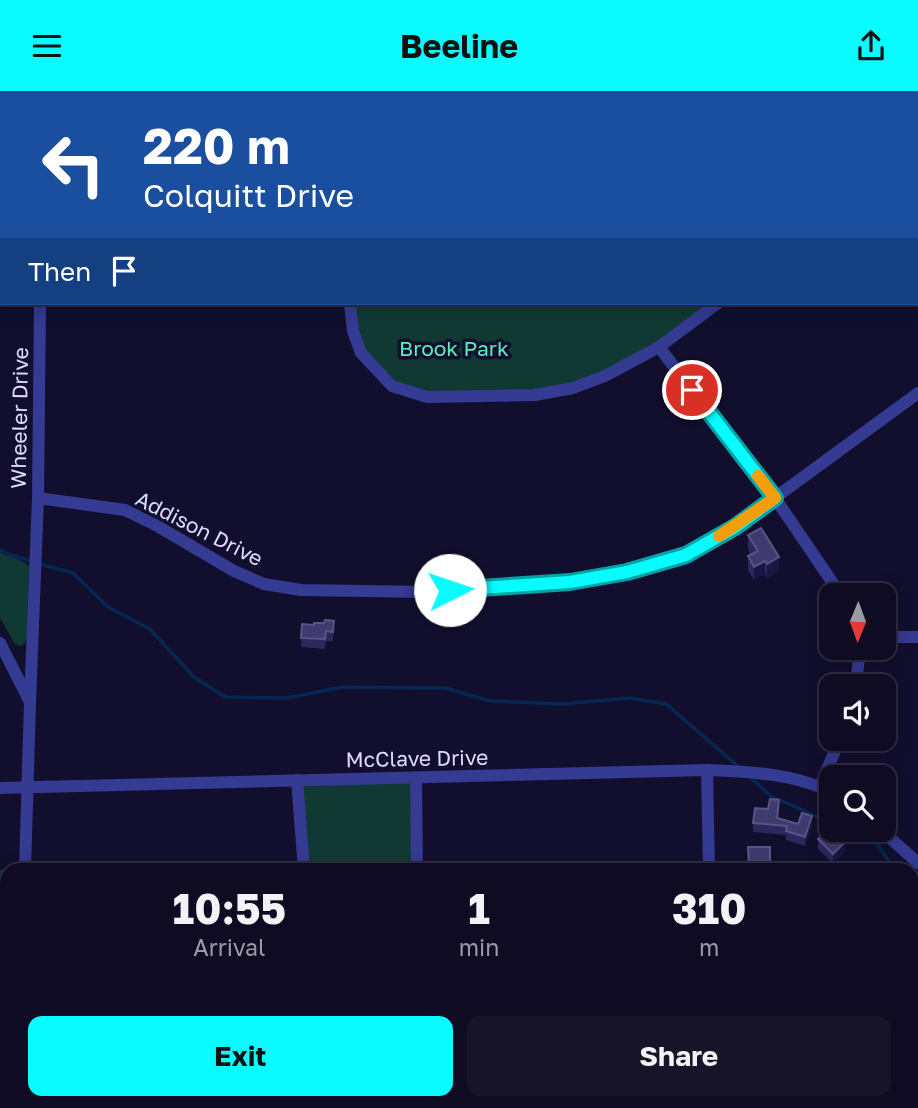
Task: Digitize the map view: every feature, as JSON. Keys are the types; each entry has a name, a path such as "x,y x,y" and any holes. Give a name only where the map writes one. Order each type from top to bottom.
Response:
{"street":[{"name":"Wheeler Drive","path":"25,863 38,498 40,305"},
{"path":"350,305 353,331 360,353 392,386 427,397 535,395 573,388 605,376 659,347 715,305"},
{"path":"659,347 775,498 833,583"},
{"name":"Addison Drive","path":"38,498 125,510 234,571 264,583 301,590 426,592 570,582 627,572 686,555 735,527 918,393"},
{"path":"896,637 918,637"},
{"path":"0,643 30,702"},
{"path":"708,770 709,863"},
{"name":"McClave Drive","path":"0,788 708,770 766,773 819,787"},
{"path":"416,778 416,863"},
{"path":"297,781 303,863"},
{"path":"895,842 918,863"}],"green space":[{"name":"Brook Park","path":"352,305 713,305 600,379 535,396 413,395 371,365 352,313"},
{"path":"0,552 29,566 27,637 25,643 20,646 15,644 0,618"},
{"path":"413,778 416,863 303,863 294,779"}],"building":[{"path":"761,528 779,557 754,567 748,556 758,551 748,535"},
{"path":"325,620 334,621 333,632 326,631 325,639 301,638 302,624 314,625 324,623"},
{"path":"770,799 779,800 777,818 798,824 802,813 812,816 805,837 786,831 787,826 753,823 755,808 768,809"},
{"path":"821,842 845,842 833,854"},
{"path":"748,847 770,847 770,863 749,863"}],"waterway":[{"path":"0,550 32,561"},
{"path":"40,564 73,573 108,607 150,629 194,677 225,697 287,698 342,687 445,688 490,701 561,704 630,698 666,704 740,768"},
{"path":"749,776 771,796 819,818"},
{"path":"872,842 878,845 890,863"}],"slow traffic":[{"path":"719,536 775,498 758,476"}],"route":[{"path":"450,590 570,582 627,572 686,555 735,527 775,498 692,390"}]}
